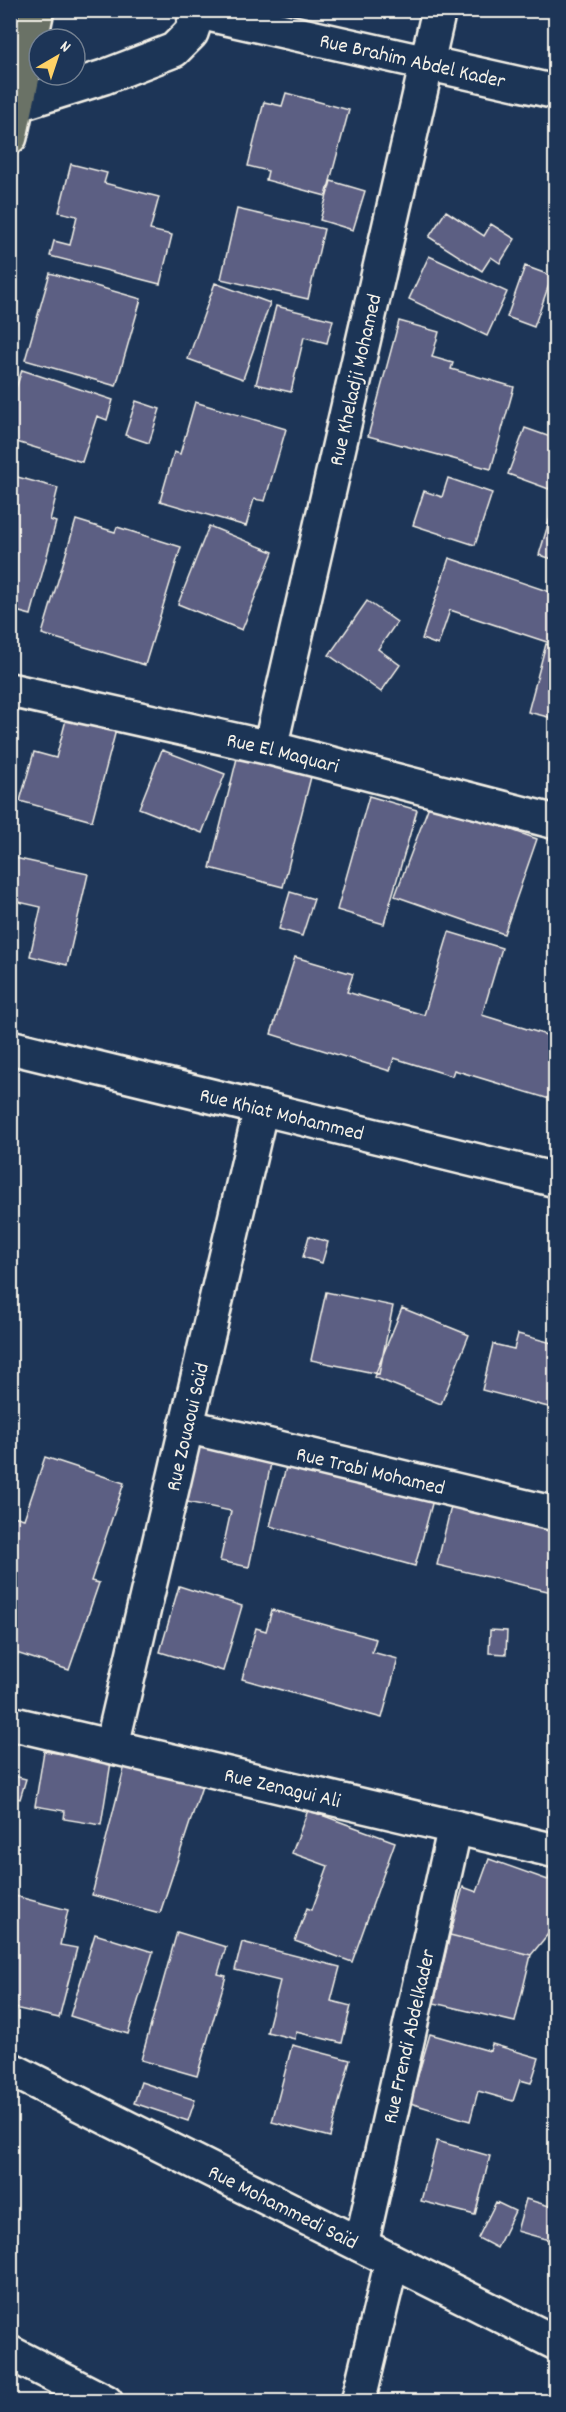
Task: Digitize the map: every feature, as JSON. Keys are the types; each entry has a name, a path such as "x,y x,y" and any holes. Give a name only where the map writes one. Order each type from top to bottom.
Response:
{"main road":[{"path":"10,137 37,10"}],"street":[{"name":"Rue Kheladji Mohamed","path":"270,748 439,10"},
{"name":"Rue Brahim Abdel Kader","path":"18,104 104,77 174,50 191,33 199,11 555,92"},
{"name":"Rue El Maquari","path":"10,690 270,748 555,822"},
{"name":"Rue Khiat Mohammed","path":"10,1047 555,1180"},
{"name":"Rue Zouaoui Saïd","path":"112,1746 261,1108"},
{"name":"Rue Trabi Mohamed","path":"186,1426 555,1514"},
{"name":"Rue Zenagui Ali","path":"10,1723 555,1851"},
{"name":"Rue Frendi Abdelkader","path":"361,2245 455,1827"},
{"name":"Rue Mohammedi Saïd","path":"10,2069 555,2343"},
{"path":"358,2402 392,2261"},
{"path":"10,2353 102,2401"}],"building":[{"path":"286,93 349,110 326,196 266,180 268,171 248,166 264,102 282,106"},
{"path":"71,164 107,173 104,183 159,197 150,230 172,235 160,284 50,256 54,241 70,245 77,216 59,212"},
{"path":"331,181 365,191 353,230 320,220"},
{"path":"237,209 324,229 308,299 221,279"},
{"path":"446,211 484,236 491,224 515,239 500,263 491,257 482,271 429,237"},
{"path":"429,256 507,292 487,336 409,299"},
{"path":"525,266 552,276 534,327 507,317"},
{"path":"50,273 141,299 116,386 25,360"},
{"path":"215,283 270,303 243,379 188,359"},
{"path":"276,306 333,320 327,343 304,337 291,392 256,384"},
{"path":"399,321 439,332 432,357 453,363 451,369 514,387 491,469 368,436"},
{"path":"22,370 113,400 107,420 97,416 82,462 10,440 10,406"},
{"path":"136,401 160,409 149,443 125,435"},
{"path":"195,402 286,429 265,501 254,499 246,526 160,501 174,452 180,454"},
{"path":"525,428 556,439 556,472 549,489 508,474"},
{"path":"10,475 58,488 50,520 56,522 31,615 12,610 10,614"},
{"path":"448,478 492,493 475,545 413,525 424,491 442,497"},
{"path":"556,501 556,560 539,555"},
{"path":"76,520 115,532 117,527 181,547 145,665 42,634"},
{"path":"209,526 273,552 242,630 178,604"},
{"path":"449,558 556,594 556,645 450,610 438,645 422,639"},
{"path":"367,601 397,622 378,649 400,665 381,692 329,655"},
{"path":"546,644 556,647 556,719 528,712"},
{"path":"67,716 116,730 92,821 20,801 34,752 56,758"},
{"path":"241,742 315,761 283,887 210,868"},
{"path":"162,750 225,774 202,833 139,808"},
{"path":"433,795 469,815 537,839 504,934 395,896"},
{"path":"369,796 417,810 384,924 337,910"},
{"path":"10,857 88,874 67,965 30,956 41,907 10,900"},
{"path":"290,892 314,899 302,936 279,929"},
{"path":"449,932 502,948 482,1015 556,1038 556,1101 454,1070 452,1076 394,1058 390,1071 271,1034 295,957 353,974 347,992 424,1015"},
{"path":"309,1236 328,1242 322,1263 303,1257"},
{"path":"326,1292 393,1306 379,1374 311,1360"},
{"path":"402,1308 469,1335 441,1404 374,1377"},
{"path":"518,1334 556,1344 556,1409 482,1390 493,1344 514,1349"},
{"path":"201,1439 273,1454 249,1567 220,1561 231,1511 187,1502"},
{"path":"45,1457 124,1483 91,1581 99,1583 69,1670 10,1651 10,1515 24,1519"},
{"path":"288,1460 433,1500 415,1566 270,1526"},
{"path":"453,1498 556,1518 556,1593 437,1565"},
{"path":"179,1586 242,1606 223,1671 160,1652"},
{"path":"272,1610 376,1639 372,1652 398,1659 382,1718 242,1679 256,1628 266,1631"},
{"path":"490,1630 507,1631 506,1654 489,1653"},
{"path":"44,1751 111,1762 101,1825 64,1819 65,1811 35,1806"},
{"path":"125,1765 205,1777 160,1913 92,1895"},
{"path":"10,1775 26,1779 20,1799 10,1797"},
{"path":"308,1810 395,1842 352,1962 295,1941 307,1908 312,1910 328,1866 292,1853"},
{"path":"489,1859 548,1880 556,1859 556,1929 553,1928 531,1955 450,1935 463,1887 477,1892"},
{"path":"15,1896 68,1910 60,1945 77,1948 59,2018 10,2007 10,1915"},
{"path":"177,1932 226,1947 218,1974 226,1976 197,2076 141,2060"},
{"path":"95,1934 153,1952 128,2034 70,2016"},
{"path":"450,1935 531,1955 515,2022 434,2003"},
{"path":"242,1942 340,1967 331,2001 351,2006 342,2043 296,2032 295,2039 267,2032 280,1981 235,1970"},
{"path":"430,2034 490,2051 492,2044 539,2058 531,2083 520,2080 513,2101 478,2091 470,2121 410,2103"},
{"path":"292,2045 350,2060 330,2137 272,2122"},
{"path":"141,2082 195,2100 188,2121 134,2103"},
{"path":"437,2141 490,2156 475,2215 421,2201"},
{"path":"526,2199 556,2208 556,2242 517,2231"},
{"path":"496,2202 515,2211 497,2248 478,2238"}]}
